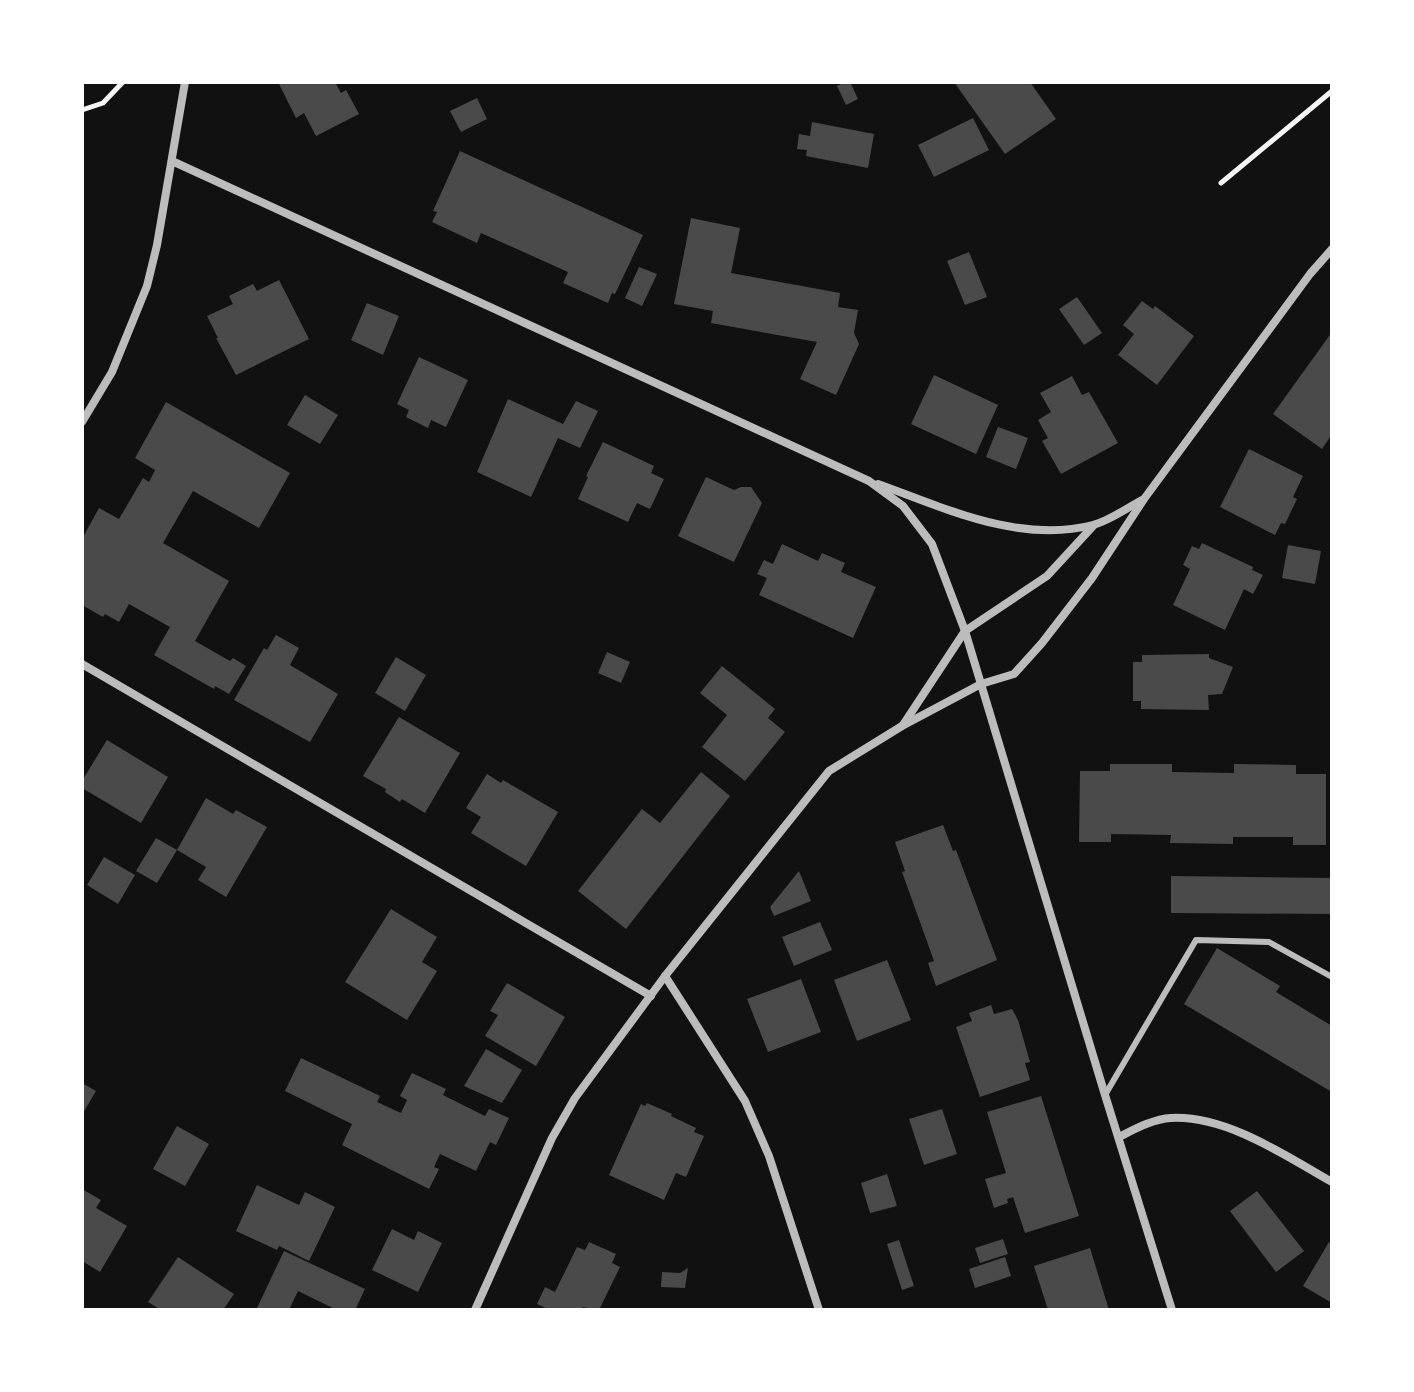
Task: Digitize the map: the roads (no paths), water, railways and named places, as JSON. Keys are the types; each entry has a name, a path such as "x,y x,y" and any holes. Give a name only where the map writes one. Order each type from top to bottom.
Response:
{"street":[{"path":"82,422 112,372 147,286 185,82"},
{"path":"172,161 869,481 977,520 1042,532 1094,525 1144,499"},
{"path":"475,1310 552,1138 575,1098 665,976 829,771 902,726 981,684 1014,674 1092,578 1144,499 1301,286 1332,249"},
{"path":"869,481 903,506 932,544 965,631 1172,1310"},
{"path":"902,726 965,631 1047,576 1094,525"},
{"path":"82,664 651,996"},
{"path":"665,976 745,1101 769,1156 819,1310"},
{"path":"1119,1137 1170,1118 1206,1120 1259,1141 1332,1182"}],"lane":[{"path":"1105,1095 1196,940 1269,942 1332,977"}]}
